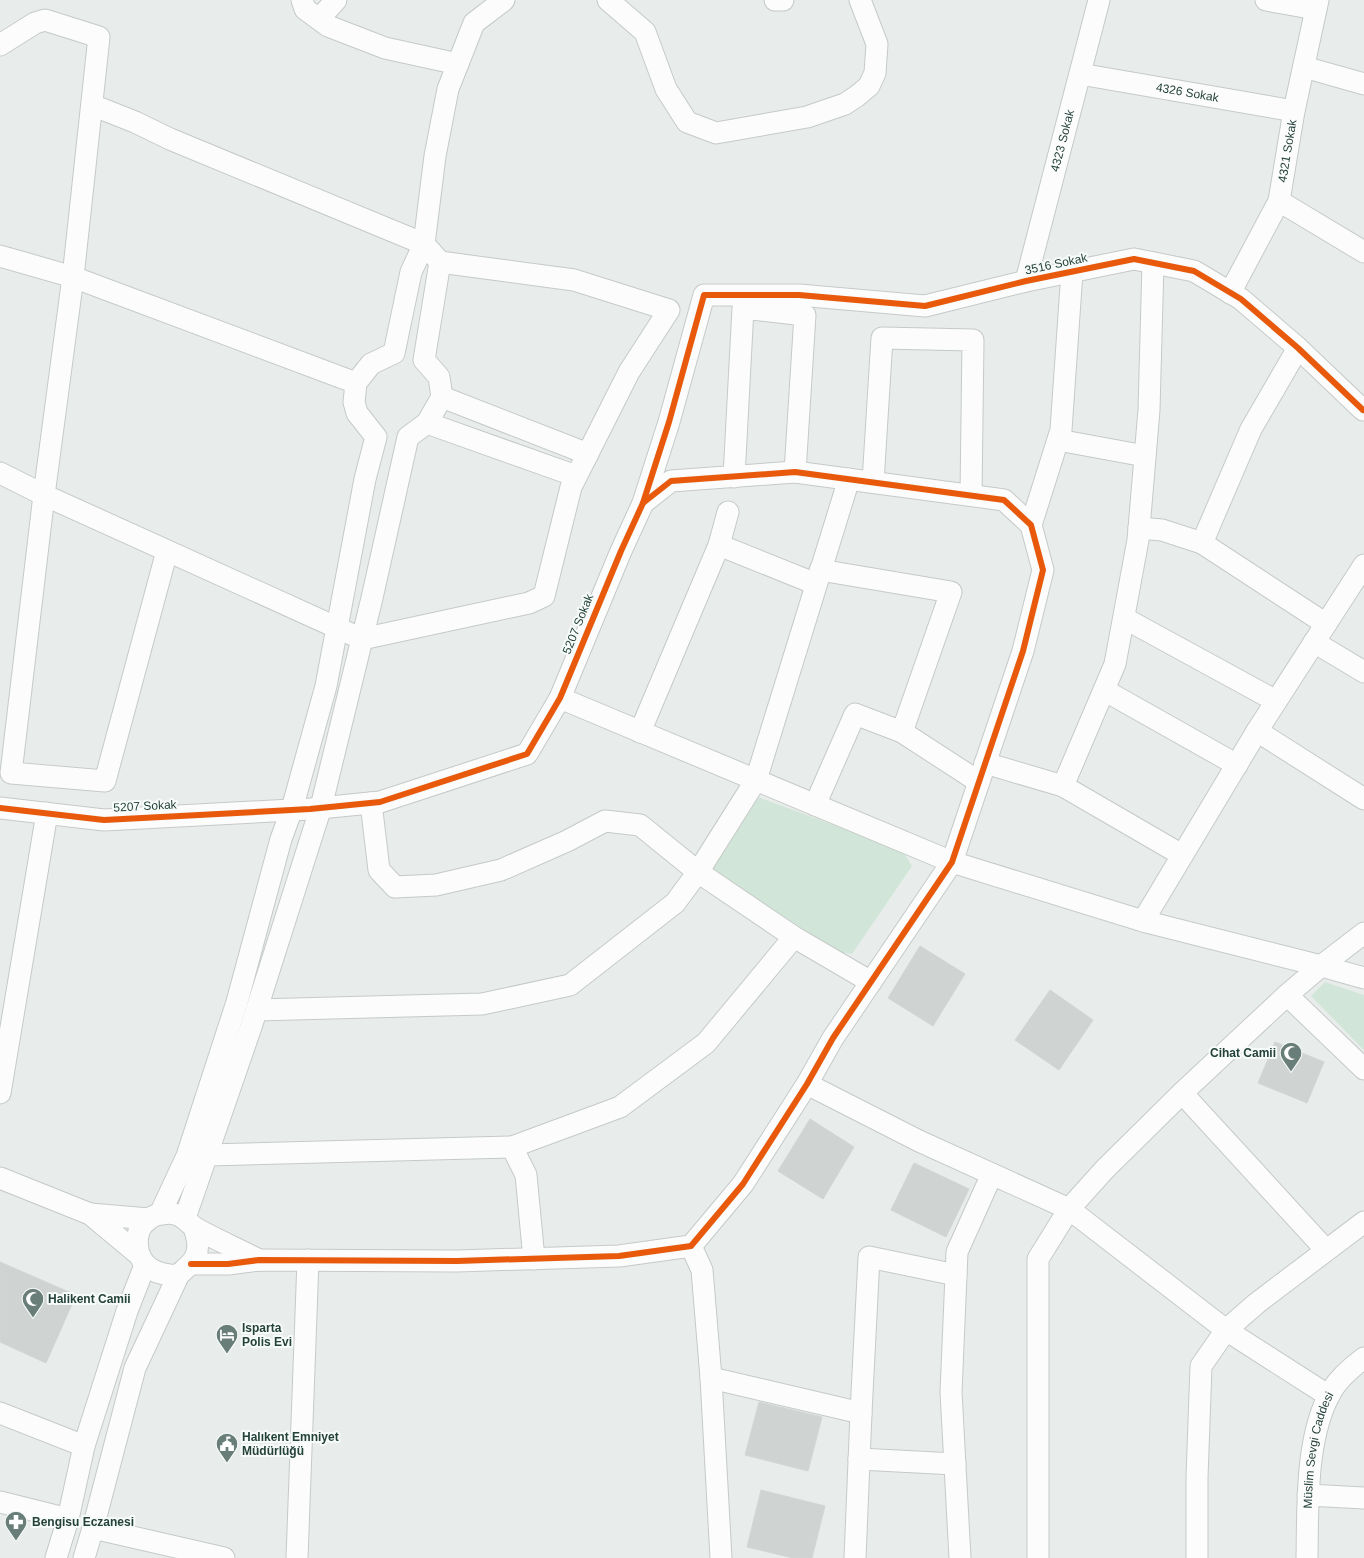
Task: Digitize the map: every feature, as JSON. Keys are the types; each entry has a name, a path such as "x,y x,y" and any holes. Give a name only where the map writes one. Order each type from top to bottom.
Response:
{"street":[{"path":"302,0 305,9 328,26 385,48 458,64"},
{"path":"319,19 336,0"},
{"path":"394,353 410,272 424,244 435,156 448,89 474,23 504,0"},
{"path":"608,0 645,32 666,89 687,122 716,133 807,117 845,104 869,86 875,73 877,44 860,0"},
{"path":"775,0 783,0"},
{"name":"4323 Sokak","path":"1026,281 1099,0"},
{"path":"1266,0 1317,4"},
{"name":"4321 Sokak","path":"1230,293 1279,201 1294,111 1317,4"},
{"path":"0,45 35,23 46,20 99,37 73,277 44,495 11,773 105,781 167,551"},
{"path":"1304,66 1364,84"},
{"name":"4326 Sokak","path":"1080,74 1294,111"},
{"path":"92,105 135,122 170,140 424,244 440,262 574,280 697,318"},
{"path":"1279,201 1364,252"},
{"path":"0,256 73,277 356,383"},
{"name":"3516 Sokak","path":"704,295 800,295 925,306 1026,281 1134,259 1194,271 1241,299 1298,348 1364,409"},
{"path":"424,360 440,262"},
{"path":"1063,786 1115,664 1138,540 1149,410 1153,263"},
{"path":"1031,525 1061,430 1072,272"},
{"name":"5207 Sokak","path":"0,808 104,820 292,809 380,802 527,754 560,698 621,551 643,503 669,422 704,295"},
{"path":"734,477 743,308 805,316 795,472"},
{"path":"0,473 44,495 362,639 529,604 544,596 571,487 576,476 629,372 669,310"},
{"path":"873,482 882,338 973,340 971,495"},
{"path":"1202,543 1251,429 1298,348"},
{"path":"394,353 424,360 439,377 442,397 427,423 408,437 376,437 357,413 354,402 356,383 371,364 394,353"},
{"path":"442,397 588,454"},
{"path":"427,423 576,476"},
{"path":"56,1558 68,1519 84,1446 127,1311 141,1260 136,1241 140,1229 154,1216 190,1148 237,1002 326,686 338,629 365,479 376,437"},
{"path":"84,1558 135,1368 185,1269 198,1253 199,1240 190,1223 208,1155 257,1010 322,807 408,437"},
{"path":"1058,440 1145,456"},
{"path":"90,1214 155,1273 168,1275 185,1269 259,1260 457,1261 619,1256 691,1246 743,1184 807,1084 833,1038 952,862 1022,651 1043,570 1031,525 1004,500 795,472 671,481 643,503"},
{"path":"257,1010 482,1004 570,985 675,903 698,872 756,780 849,479"},
{"path":"640,732 719,545 728,512"},
{"path":"1139,528 1162,530 1202,543 1326,624"},
{"path":"719,545 818,577 951,592 902,732"},
{"path":"1143,921 1257,731 1364,565"},
{"path":"1124,618 1276,701"},
{"path":"1314,642 1364,672"},
{"path":"1104,690 1237,765"},
{"path":"560,698 952,862 1143,921 1364,978"},
{"path":"815,805 855,714 902,732 982,772 1063,786 1182,855"},
{"path":"1257,731 1364,799"},
{"path":"371,802 379,870 395,887 436,885 501,870 567,841 605,821 640,825 698,872 794,937 871,982"},
{"path":"0,1093 47,813"},
{"path":"1038,1558 1038,1259 1069,1209 1105,1169 1182,1093 1288,995 1321,966 1364,933"},
{"path":"208,1155 512,1147 620,1107 706,1043 794,937"},
{"path":"1288,995 1364,1069"},
{"path":"807,1084 920,1141 1069,1209 1226,1330 1329,1396"},
{"path":"1182,1093 1326,1250"},
{"path":"512,1147 526,1175 534,1259"},
{"path":"960,1558 951,1392 957,1252 992,1174"},
{"path":"0,1178 90,1214 154,1216 174,1213 259,1260"},
{"path":"1197,1558 1197,1477 1201,1366 1226,1330 1257,1303 1364,1222"},
{"path":"691,1246 702,1270 711,1378 721,1558"},
{"path":"856,1558 859,1459 869,1256 956,1275"},
{"path":"297,1558 308,1260"},
{"name":"Müslim Sevgi Caddesi","path":"1307,1558 1308,1495 1316,1432 1323,1409 1329,1396 1342,1377 1364,1358"},
{"path":"711,1378 861,1414"},
{"path":"0,1413 84,1446"},
{"path":"859,1459 955,1464"},
{"path":"1308,1495 1364,1498"},
{"path":"0,1502 68,1519"},
{"path":"93,1528 224,1558"}],"green space":[{"path":"758,797 902,850 912,866 852,954 838,952 709,867"},
{"path":"1325,982 1364,995 1364,1050 1311,996"}],"building":[{"path":"920,946 965,974 933,1026 888,998"},
{"path":"1050,990 1093,1020 1059,1070 1015,1040"},
{"name":"Cihat Camii","path":"1275,1042 1324,1062 1307,1103 1258,1083"},
{"path":"810,1119 854,1147 823,1199 778,1171"},
{"path":"914,1163 969,1189 946,1237 891,1210"},
{"name":"Halikent Camii","path":"0,1262 76,1295 46,1363 0,1342"},
{"path":"759,1402 822,1417 808,1471 745,1455"},
{"path":"761,1490 825,1506 812,1558 793,1558 747,1547"}],"cycle path":[{"path":"0,808 104,820 310,809 380,802 527,754 560,698 621,551 643,503 669,422 704,295 799,295 925,306 1026,281 1134,259 1194,271 1241,299 1298,348 1363,410"},
{"path":"191,1264 228,1264 259,1260 457,1261 619,1256 691,1246 743,1184 807,1084 833,1038 952,862 1023,651 1043,570 1031,525 1004,500 795,472 671,481 643,503"}],"place":[{"name":"Cihat Camii","path":"1291,1072"},
{"name":"Halikent Camii","path":"33,1318"},
{"name":"Isparta Polis Evi","path":"227,1354"},
{"name":"Halıkent Emniyet Müdürlüğü","path":"227,1464"},
{"name":"Bengisu Eczanesi","path":"16,1542"}]}
